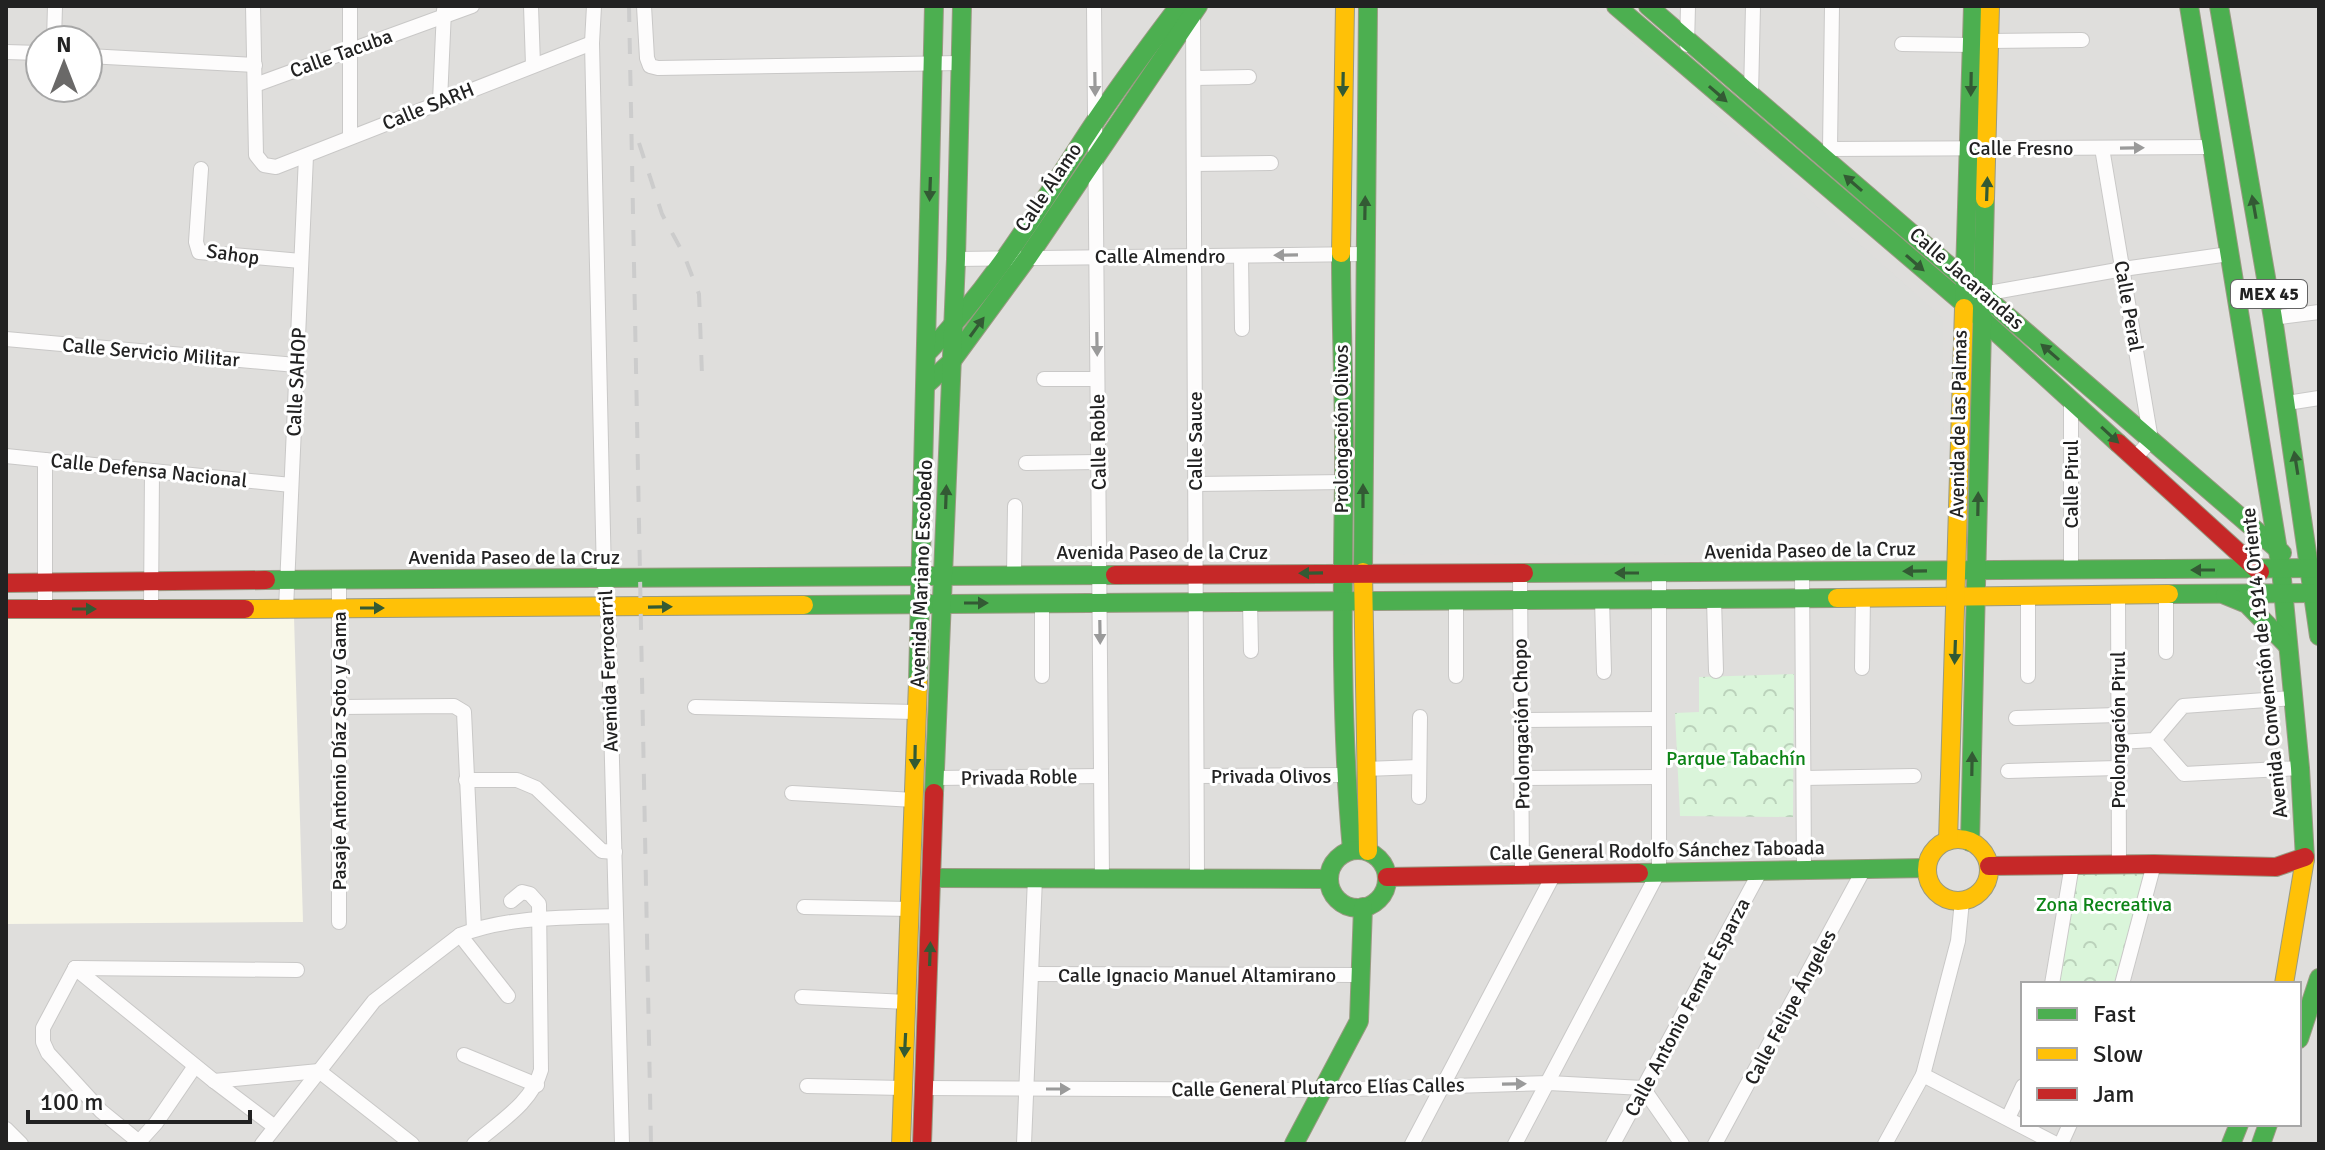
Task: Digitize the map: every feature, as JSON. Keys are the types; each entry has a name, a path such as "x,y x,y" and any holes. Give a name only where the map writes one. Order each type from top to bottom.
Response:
{"main road":[{"name":"Avenida Mariano Escobedo","path":"901,1144 921,603 934,6"},
{"name":"Avenida Mariano Escobedo","path":"922,1144 956,259 962,6"},
{"name":"Prolongación Olivos","path":"1345,6 1341,601 1345,775 1360,851"},
{"name":"Prolongación Olivos","path":"1360,851 1365,769 1363,388 1368,6"},
{"name":"Calle Jacarandas","path":"1616,6 1982,319 2282,592"},
{"name":"Calle Jacarandas","path":"1648,6 1751,95 1826,153 2278,550"},
{"name":"Avenida de las Palmas","path":"1970,443 1983,294 1980,43 1973,6"},
{"name":"Avenida de las Palmas","path":"1980,43 1990,6"},
{"name":"Avenida Convención de 1914 Oriente","path":"2189,6 2278,550 2302,569 2316,593 2319,636"},
{"name":"Avenida Convención de 1914 Oriente","path":"2219,6 2303,511 2302,569 2282,592 2312,858 2310,891 2285,982"},
{"name":"Calle Álamo","path":"926,354 952,329 1006,258 1096,120 1190,7"},
{"name":"Calle Álamo","path":"926,385 951,362 1028,257 1190,7"},
{"path":"1344,31 1368,32"},
{"name":"Avenida de las Palmas","path":"1948,841 1957,597 1967,570 1970,443 1966,279 1979,148"},
{"path":"1341,390 1363,388"},
{"path":"2303,511 2319,538"},
{"name":"Avenida Paseo de la Cruz","path":"6,583 1341,572 2302,569"},
{"name":"Avenida de las Palmas","path":"1967,570 1976,597 1970,842"},
{"path":"6,609 608,608 2316,593"},
{"path":"2225,595 2247,604 2288,646"},
{"path":"1948,841 1970,842 1980,849 1989,866 1985,886 1978,894 1962,901 1943,897 1933,889 1927,868 1936,849 1948,841"},
{"path":"1360,851 1381,861 1387,877 1378,900 1363,907 1353,907 1336,898 1329,879 1335,861 1360,851"},
{"path":"1989,866 2154,864 2276,867 2312,858"},
{"path":"2276,867 2310,891"},
{"name":"Calle General Rodolfo Sánchez Taboada","path":"1387,877 1927,868"},
{"path":"933,878 1329,879"},
{"path":"1294,1144 1359,1021 1363,907"},
{"path":"2301,1033 2319,978"}],"street":[{"path":"253,6 255,85"},
{"path":"350,6 350,137"},
{"name":"Calle Tacuba","path":"255,85 444,11 472,6"},
{"path":"531,6 533,65"},
{"name":"Avenida Ferrocarril","path":"594,6 592,43 604,577 608,608 622,1144"},
{"path":"644,6 647,58 650,66 658,68 960,63"},
{"name":"Calle Roble","path":"1094,6 1102,878"},
{"path":"1683,63 1688,41 1688,6"},
{"path":"1751,95 1753,6"},
{"path":"1826,153 1832,6"},
{"name":"Calle Sauce","path":"1190,7 1194,78 1197,878"},
{"path":"440,101 444,11"},
{"path":"1902,44 2082,40"},
{"name":"Calle SARH","path":"255,85 256,155 264,165 276,167 592,43"},
{"path":"104,57 255,65"},
{"path":"1194,78 1249,77"},
{"name":"Calle Fresno","path":"1826,153 1979,148 2211,147"},
{"name":"Calle Peral","path":"2102,148 2151,440"},
{"name":"Calle SAHOP","path":"286,609 306,156"},
{"path":"1194,164 1271,163"},
{"name":"Sahop","path":"201,169 196,242 199,252 301,261"},
{"name":"Calle Almendro","path":"956,259 1364,254"},
{"path":"1983,294 2229,254"},
{"path":"1241,256 1242,329"},
{"path":"2273,318 2319,312"},
{"name":"Calle Servicio Militar","path":"6,339 296,365"},
{"path":"1044,379 1097,379"},
{"path":"2287,403 2319,398"},
{"name":"Calle Pirul","path":"2071,399 2071,570"},
{"path":"2135,458 2151,440"},
{"name":"Calle Defensa Nacional","path":"6,456 291,485"},
{"path":"45,460 45,609"},
{"path":"1026,463 1098,462"},
{"path":"151,609 152,471"},
{"path":"1195,484 1344,482"},
{"path":"1014,575 1015,506"},
{"path":"1802,572 1804,869"},
{"name":"Prolongación Chopo","path":"1520,573 1522,875"},
{"path":"1515,1144 1659,871 1659,573"},
{"name":"Pasaje Antonio Díaz Soto y Gama","path":"339,580 339,922"},
{"name":"Prolongación Pirul","path":"2118,596 2119,864"},
{"path":"2166,596 2166,652"},
{"path":"1862,668 1863,597"},
{"path":"2028,597 2028,676"},
{"path":"1602,599 1604,672"},
{"path":"1714,599 1716,671"},
{"path":"1250,601 1251,651"},
{"path":"1456,601 1456,676"},
{"path":"1042,602 1042,676"},
{"path":"2118,742 2154,740 2183,706 2293,698"},
{"path":"340,707 454,706 464,712 467,932 508,996"},
{"path":"695,707 915,712"},
{"path":"2016,718 2118,715"},
{"path":"1419,797 1420,717"},
{"path":"1521,720 1659,719"},
{"path":"2154,740 2184,774 2300,768"},
{"path":"1365,769 1419,767"},
{"path":"2008,771 2118,768"},
{"name":"Privada Olivos","path":"1197,776 1345,775"},
{"name":"Privada Roble","path":"937,778 1101,776"},
{"path":"1804,778 1914,776"},
{"path":"1523,778 1659,777"},
{"path":"466,780 517,780 536,788 602,851 615,852"},
{"path":"792,793 914,800"},
{"path":"2123,982 2154,864"},
{"path":"2052,982 2072,865"},
{"name":"Calle Felipe Ángeles","path":"1715,1144 1864,869"},
{"name":"Calle Antonio Femat Esparza","path":"1613,1144 1761,870"},
{"path":"1412,1144 1554,874"},
{"path":"1024,1144 1035,878"},
{"path":"474,1144 526,1099 537,1085 541,1070 539,904 530,894 522,892 511,901"},
{"path":"1885,1144 1923,1075 1958,941 1962,901"},
{"path":"804,907 910,909"},
{"path":"262,1144 374,1001 467,932 538,919 616,916"},
{"path":"75,968 275,1127"},
{"path":"75,968 297,970"},
{"path":"75,968 43,1028 43,1042 48,1053 101,1111 138,1143 156,1123 195,1066"},
{"name":"Calle Ignacio Manuel Altamirano","path":"1032,974 1361,975"},
{"path":"802,997 907,1002"},
{"path":"464,1055 537,1085"},
{"path":"214,1081 319,1071 412,1144"},
{"path":"1923,1075 2021,1125"},
{"name":"Calle General Plutarco Elías Calles","path":"924,1088 1323,1090 1549,1083 1643,1088"},
{"path":"807,1086 903,1088"},
{"path":"1643,1088 1682,1144"},
{"path":"2008,1118 2021,1090"},
{"path":"2023,1126 2058,1144 2069,1126"},
{"path":"6,1129 21,1144"}],"shaded area":[{"path":"6,6 2319,6 2319,1144 6,1144"},
{"path":"1380,6 1591,6 1943,318 1945,555 1369,554"},
{"path":"294,617 303,922 6,924 6,618"}],"green space":[{"name":"Parque Tabachín","path":"1794,674 1793,817 1680,816 1675,713 1699,712 1699,677"},
{"name":"Zona Recreativa","path":"2154,864 2123,982 2052,982 2072,865"}],"railway":[{"path":"629,6 651,1144"},
{"path":"639,143 662,214 684,255 699,294 702,375"}],"traffic: fast":[{"path":"918,682 934,6"},
{"path":"934,793 956,259 962,6"},
{"path":"926,354 993,275 1111,99 1179,6"},
{"path":"926,385 951,362 1028,257 1198,6"},
{"path":"1363,572 1368,6"},
{"path":"1616,6 1982,319 2118,443"},
{"path":"1648,6 2282,553"},
{"path":"1964,308 1973,6"},
{"path":"2189,6 2281,569 2300,768 2305,859"},
{"path":"2219,6 2273,318 2319,636"},
{"path":"1970,842 1985,199"},
{"path":"1341,253 1343,667 1352,850"},
{"path":"1524,573 2319,568"},
{"path":"266,580 1115,575"},
{"path":"2169,594 2319,593"},
{"path":"2225,595 2247,604 2288,646"},
{"path":"804,605 1837,598"},
{"path":"1358,850 1379,858 1387,879 1379,900 1358,908 1337,900 1329,879 1337,858 1358,850"},
{"path":"1639,873 1927,868"},
{"path":"933,878 1329,879"},
{"path":"1294,1144 1359,1021 1363,907"},
{"path":"2301,1033 2319,978"},
{"path":"2231,1144 2238,1126"},
{"path":"2261,1144 2267,1126"}],"traffic: slow":[{"path":"1341,253 1345,6"},
{"path":"1985,199 1990,6"},
{"path":"1948,841 1964,308"},
{"path":"1363,572 1368,851"},
{"path":"1837,598 2169,594"},
{"path":"245,609 804,605"},
{"path":"901,1144 918,682"},
{"path":"1958,839 1980,848 1989,870 1980,892 1958,901 1936,892 1927,870 1936,848 1958,839"},
{"path":"2284,982 2305,859"}],"traffic: jam":[{"path":"2118,443 2260,572"},
{"path":"1115,575 1524,573"},
{"path":"6,583 266,580"},
{"path":"6,609 245,609"},
{"path":"922,1144 934,793"},
{"path":"1989,866 2154,864 2276,867 2305,857"},
{"path":"1387,877 1639,873"}]}
